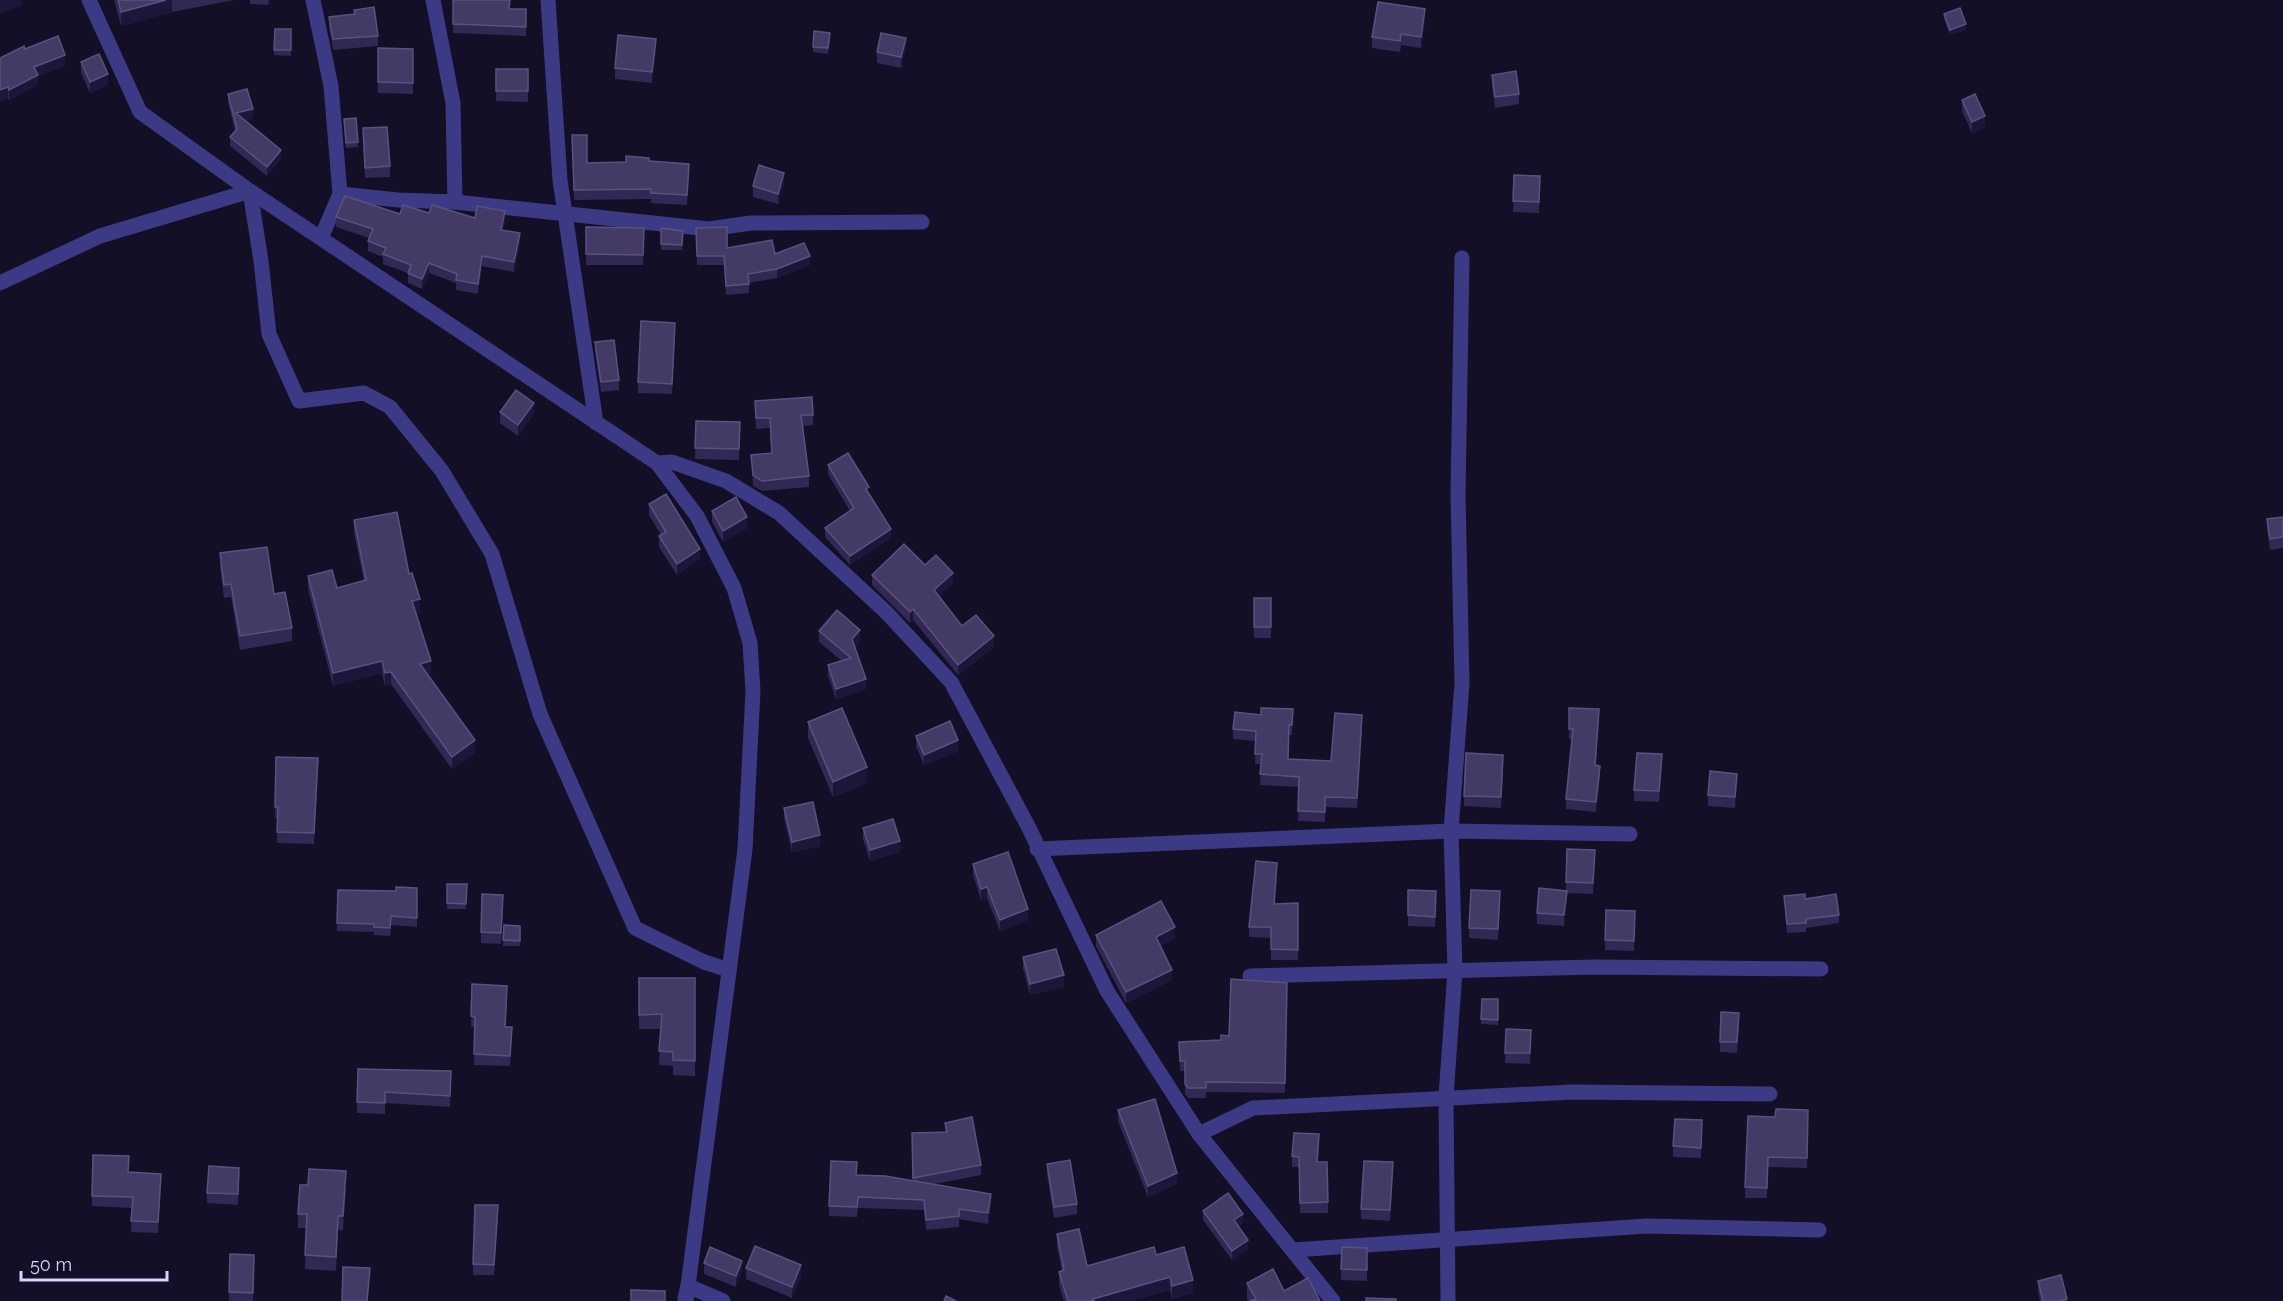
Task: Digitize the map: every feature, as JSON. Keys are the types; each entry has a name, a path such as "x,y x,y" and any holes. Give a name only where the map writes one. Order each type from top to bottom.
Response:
{"street":[{"path":"89,0 140,111 250,190 657,463 697,516 734,588 750,643 753,691 745,849 686,1296 723,1301"},
{"path":"313,0 331,86 340,194 321,238"},
{"path":"433,0 453,103 455,202"},
{"path":"548,0 560,180 596,423"},
{"path":"0,283 100,236 250,190"},
{"path":"250,190 269,334 299,401 364,393 390,406 442,471 492,554 540,714 635,928 704,962 729,970"},
{"path":"340,194 398,200 455,202 566,216 709,229 751,223 922,222"},
{"path":"1448,1301 1446,1096 1455,971 1451,831 1462,683 1458,495 1462,258"},
{"path":"657,463 672,462 726,481 779,513 886,612 951,682 1028,826 1037,849 1107,991 1199,1134 1333,1301"},
{"path":"1037,849 1451,831 1629,834"},
{"path":"1250,976 1595,967 1821,969"},
{"path":"1199,1134 1253,1108 1446,1096 1573,1092 1770,1094"},
{"path":"1293,1250 1447,1238 1647,1227 1819,1230"}],"building":[{"path":"118,0 166,0 121,12"},
{"path":"453,0 510,0 509,9 526,9 526,27 453,24"},
{"path":"1378,2 1425,9 1421,37 1401,34 1400,41 1372,37"},
{"path":"374,7 378,36 333,39 329,17 355,14 354,10"},
{"path":"1960,8 1966,24 1950,30 1944,14"},
{"path":"275,29 291,29 291,50 274,50"},
{"path":"814,31 830,33 828,48 813,47"},
{"path":"881,33 906,38 901,57 877,52"},
{"path":"618,35 656,39 652,72 615,68"},
{"path":"58,36 65,55 34,67 38,75 9,90 8,87 0,90 0,58 24,46 25,49"},
{"path":"378,48 413,49 413,83 378,82"},
{"path":"99,54 108,74 90,82 81,62"},
{"path":"496,69 528,69 528,91 496,91"},
{"path":"1516,71 1519,94 1495,97 1492,75"},
{"path":"247,89 253,109 236,113 281,150 267,167 230,137 237,129 228,94"},
{"path":"1975,94 1985,116 1972,122 1962,100"},
{"path":"356,118 358,142 346,143 344,119"},
{"path":"387,127 390,166 365,168 363,128"},
{"path":"572,135 587,135 587,163 626,162 626,156 649,158 649,161 689,164 687,195 651,193 651,189 574,190"},
{"path":"759,165 784,173 778,194 753,186"},
{"path":"1514,175 1540,176 1539,202 1513,201"},
{"path":"345,196 400,214 403,205 429,213 432,205 475,218 477,206 505,211 501,230 520,233 514,262 482,256 478,284 456,280 457,274 429,263 422,279 408,273 411,265 383,254 386,248 368,241 373,229 336,217"},
{"path":"586,227 644,228 643,255 586,254"},
{"path":"727,227 727,248 772,240 775,254 804,243 810,256 777,269 748,274 749,284 726,286 724,256 697,256 696,228"},
{"path":"661,228 683,231 682,245 661,244"},
{"path":"641,321 675,323 672,384 638,382"},
{"path":"614,340 619,380 601,382 595,342"},
{"path":"516,390 534,403 518,425 500,412"},
{"path":"812,397 813,415 801,415 809,476 762,481 753,475 751,455 772,453 770,418 756,418 755,401"},
{"path":"696,421 740,422 739,449 695,448"},
{"path":"848,453 869,487 866,489 891,529 850,556 825,528 854,508 828,465"},
{"path":"666,494 700,549 677,564 659,536 666,532 649,504"},
{"path":"736,497 747,517 723,531 712,511"},
{"path":"397,512 409,574 412,573 420,599 412,601 431,661 420,664 475,740 452,757 391,672 385,673 382,661 333,673 308,576 332,570 337,588 366,580 354,520"},
{"path":"2283,517 2283,537 2270,539 2267,519"},
{"path":"904,544 925,565 936,555 953,573 934,590 962,626 976,615 994,636 958,665 913,609 910,612 872,575"},
{"path":"267,547 274,594 285,592 292,628 240,636 231,584 224,585 220,553"},
{"path":"1254,598 1271,598 1271,627 1254,627"},
{"path":"837,610 860,630 852,639 866,679 836,689 828,665 851,658 819,631"},
{"path":"842,708 867,767 833,782 808,722"},
{"path":"1261,708 1293,709 1292,725 1289,725 1288,759 1331,761 1335,713 1362,715 1357,798 1325,797 1325,812 1298,811 1299,777 1260,774 1262,754 1255,754 1256,731 1233,729 1235,712 1261,715"},
{"path":"1569,708 1599,709 1595,765 1600,766 1596,802 1566,799 1573,729 1569,729"},
{"path":"950,721 958,740 924,755 916,736"},
{"path":"1466,753 1503,755 1501,797 1464,796"},
{"path":"1637,753 1662,754 1659,791 1634,790"},
{"path":"276,757 318,758 314,833 277,832"},
{"path":"1710,771 1737,774 1735,797 1708,795"},
{"path":"813,802 820,835 792,842 784,808"},
{"path":"893,819 900,841 870,850 863,828"},
{"path":"1567,849 1595,850 1593,883 1566,882"},
{"path":"1008,852 1028,909 1000,920 987,887 981,889 973,864"},
{"path":"1256,861 1277,863 1274,904 1298,903 1298,950 1271,949 1271,927 1249,927"},
{"path":"447,884 467,884 466,904 447,903"},
{"path":"396,887 417,888 417,918 391,916 390,928 374,927 374,924 337,923 338,890 396,891"},
{"path":"1539,888 1567,891 1564,915 1537,913"},
{"path":"1408,890 1436,891 1435,917 1408,915"},
{"path":"1471,890 1500,891 1498,929 1469,928"},
{"path":"482,894 503,895 501,933 481,932"},
{"path":"1805,894 1805,899 1836,894 1839,915 1806,919 1806,923 1787,924 1784,896"},
{"path":"1161,901 1175,927 1156,937 1172,970 1126,992 1096,935"},
{"path":"1606,910 1635,911 1634,941 1605,940"},
{"path":"504,925 520,926 520,941 503,940"},
{"path":"1056,949 1064,975 1030,984 1023,957"},
{"path":"639,978 695,978 695,1061 673,1060 673,1052 659,1051 662,1014 639,1015"},
{"path":"1231,979 1287,983 1285,1083 1206,1082 1206,1088 1188,1088 1185,1084 1185,1061 1180,1061 1179,1042 1221,1040 1221,1035 1229,1036"},
{"path":"472,984 507,986 505,1027 512,1027 510,1056 474,1054 475,1017 471,1016"},
{"path":"1482,999 1498,999 1498,1020 1481,1019"},
{"path":"1721,1012 1739,1013 1737,1042 1720,1042"},
{"path":"1506,1029 1531,1030 1530,1053 1505,1053"},
{"path":"358,1069 451,1071 450,1096 385,1092 385,1103 357,1102"},
{"path":"1155,1099 1177,1173 1148,1186 1118,1110"},
{"path":"1776,1109 1808,1110 1807,1158 1768,1157 1767,1188 1745,1187 1748,1116 1775,1117"},
{"path":"972,1117 981,1165 913,1178 912,1133 947,1132 945,1123"},
{"path":"1675,1119 1702,1120 1701,1148 1673,1146"},
{"path":"1294,1133 1319,1134 1317,1162 1327,1162 1328,1202 1300,1203 1299,1157 1292,1156"},
{"path":"93,1155 129,1156 128,1172 161,1174 158,1222 131,1221 133,1197 92,1196"},
{"path":"1070,1160 1077,1204 1054,1207 1047,1164"},
{"path":"831,1161 857,1162 856,1175 885,1176 991,1194 988,1213 959,1209 959,1216 926,1220 924,1200 858,1197 857,1207 829,1206"},
{"path":"1364,1161 1393,1162 1390,1210 1361,1209"},
{"path":"209,1166 239,1168 238,1194 207,1193"},
{"path":"309,1169 346,1171 343,1216 338,1216 336,1257 305,1255 307,1214 298,1214 300,1185 308,1185"},
{"path":"1228,1193 1243,1214 1234,1220 1248,1240 1232,1251 1203,1211"},
{"path":"475,1205 498,1205 494,1265 473,1264"},
{"path":"1079,1229 1087,1266 1154,1247 1156,1255 1184,1247 1193,1280 1172,1286 1170,1277 1093,1299 1094,1301 1068,1301 1059,1272 1064,1270 1057,1234"},
{"path":"755,1246 801,1265 792,1287 746,1268"},
{"path":"710,1247 742,1261 736,1276 704,1263"},
{"path":"1342,1247 1367,1248 1367,1270 1341,1269"},
{"path":"230,1254 254,1255 253,1293 229,1292"},
{"path":"343,1267 370,1268 367,1301 342,1301"},
{"path":"1273,1269 1284,1291 1308,1278 1320,1301 1250,1301 1256,1299 1247,1283"},
{"path":"2061,1275 2067,1299 2043,1301 2038,1281"},
{"path":"631,1290 665,1291 665,1301 631,1301"},
{"path":"946,1296 956,1301 944,1301"},
{"path":"1366,1298 1396,1299 1396,1301 1366,1301"}]}
